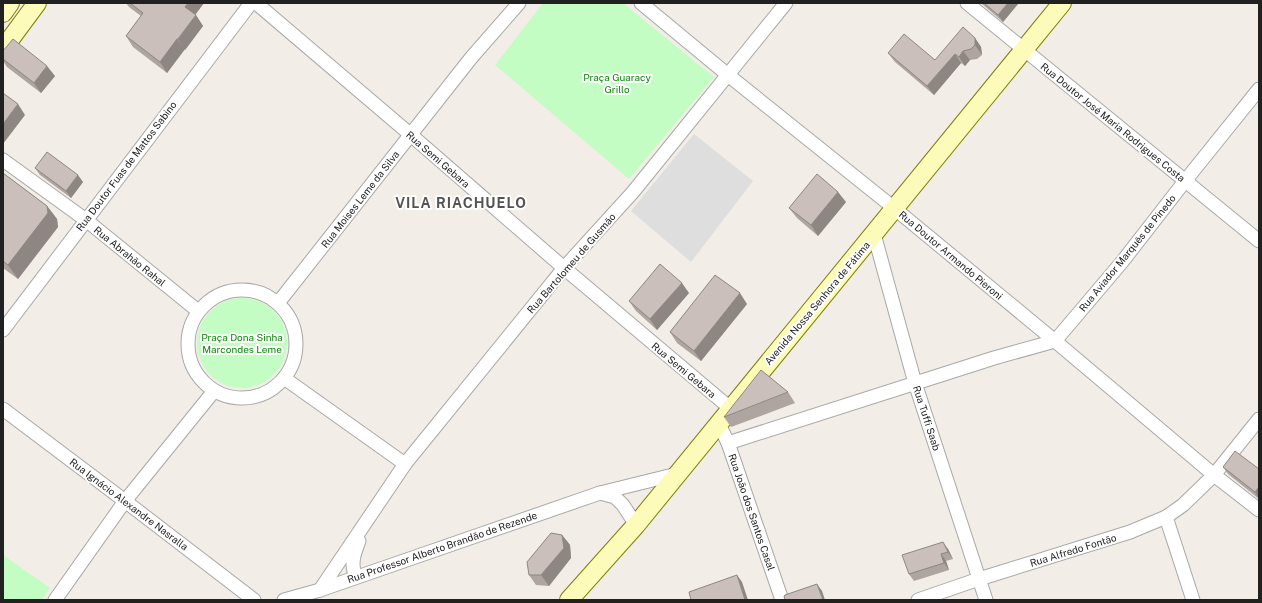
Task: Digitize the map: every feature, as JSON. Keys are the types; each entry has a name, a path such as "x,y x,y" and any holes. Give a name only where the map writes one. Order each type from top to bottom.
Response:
{"street":[{"path":"3,13 10,3"},
{"path":"3,49 37,3"},
{"name":"Rua Doutor Fuas de Mattos Sabino","path":"3,330 251,3"},
{"name":"Rua Semi Gebara","path":"256,3 564,268 730,408"},
{"name":"Rua Moises Leme da Silva","path":"278,303 471,58 519,3"},
{"name":"Rua Doutor Armando Pieroni","path":"641,3 894,208 1056,341 1214,475 1259,510"},
{"name":"Rua Bartolomeu de Gusmão","path":"320,590 405,464 564,268 633,192 786,3"},
{"name":"Rua Doutor José Maria Rodrigues Costa","path":"967,3 1259,241"},
{"name":"Avenida Nossa Senhora de Fátima","path":"569,600 636,525 1062,3"},
{"name":"Rua Aviador Marquês de Pinedo","path":"1056,341 1122,262 1259,89"},
{"name":"Rua Abrahão Rahal","path":"3,160 86,220 198,311"},
{"name":"Rua Tuffi Saab","path":"874,234 915,383 986,600"},
{"path":"236,289 248,289 258,292 269,296 278,303 292,322 296,346 290,369 284,378 267,392 246,398 235,398 224,395 205,384 192,366 189,354 189,332 198,311 215,296 236,289"},
{"path":"728,443 994,358 1056,341"},
{"path":"284,378 405,464"},
{"path":"55,600 125,501 214,390"},
{"name":"Rua Ignácio Alexandre Nasralla","path":"3,409 254,600"},
{"name":"Rua Alfredo Fontão","path":"918,600 1130,532 1166,517 1183,505 1214,475 1259,419"},
{"name":"Rua João dos Santos Casal","path":"719,424 728,443 782,600"},
{"name":"Rua Professor Alberto Brandão de Rezende","path":"284,600 320,590 600,493 677,474"},
{"path":"600,493 615,497 623,505 636,525"},
{"path":"1166,517 1193,600"},
{"name":"Rua Bartolomeu de Gusmão","path":"356,577 353,570 353,558 360,540 362,528"}],"shaded area":[{"path":"694,134 753,181 691,262 631,211"}],"green space":[{"name":"Praça Guaracy Grillo","path":"543,3 623,3 714,77 629,179 495,65"},
{"name":"Praça Dona Sinha Marcondes Leme","path":"233,298 251,298 267,305 280,318 287,334 287,352 280,368 267,381 251,388 233,388 217,381 204,368 197,352 197,334 204,318 217,305"},
{"path":"3,555 50,588 42,600 3,600"}],"building":[{"path":"130,3 188,3 185,7 196,15 160,62 126,36 143,13"},
{"path":"984,3 1008,3 998,15"},
{"path":"963,27 975,38 975,45 971,49 963,51 959,57 955,54 927,86 888,53 904,34 935,60"},
{"path":"13,39 47,66 34,83 3,59 3,51"},
{"path":"3,93 18,104 3,124"},
{"path":"47,152 78,175 66,191 35,168"},
{"path":"3,173 47,206 48,213 8,265 3,261"},
{"path":"817,174 838,192 811,225 789,208"},
{"path":"660,264 682,283 650,319 629,301"},
{"path":"715,275 740,293 694,351 670,332"},
{"path":"761,370 788,392 724,417"},
{"path":"1235,451 1259,469 1259,487 1255,492 1223,467"},
{"path":"551,533 562,535 564,548 541,575 529,575 527,562"},
{"path":"943,542 948,552 941,554 944,563 909,574 902,555"},
{"path":"737,575 745,600 691,600 689,592"},
{"path":"817,584 823,600 785,600 785,595"}],"district":[{"name":"VILA RIACHUELO","path":"461,203"}]}
